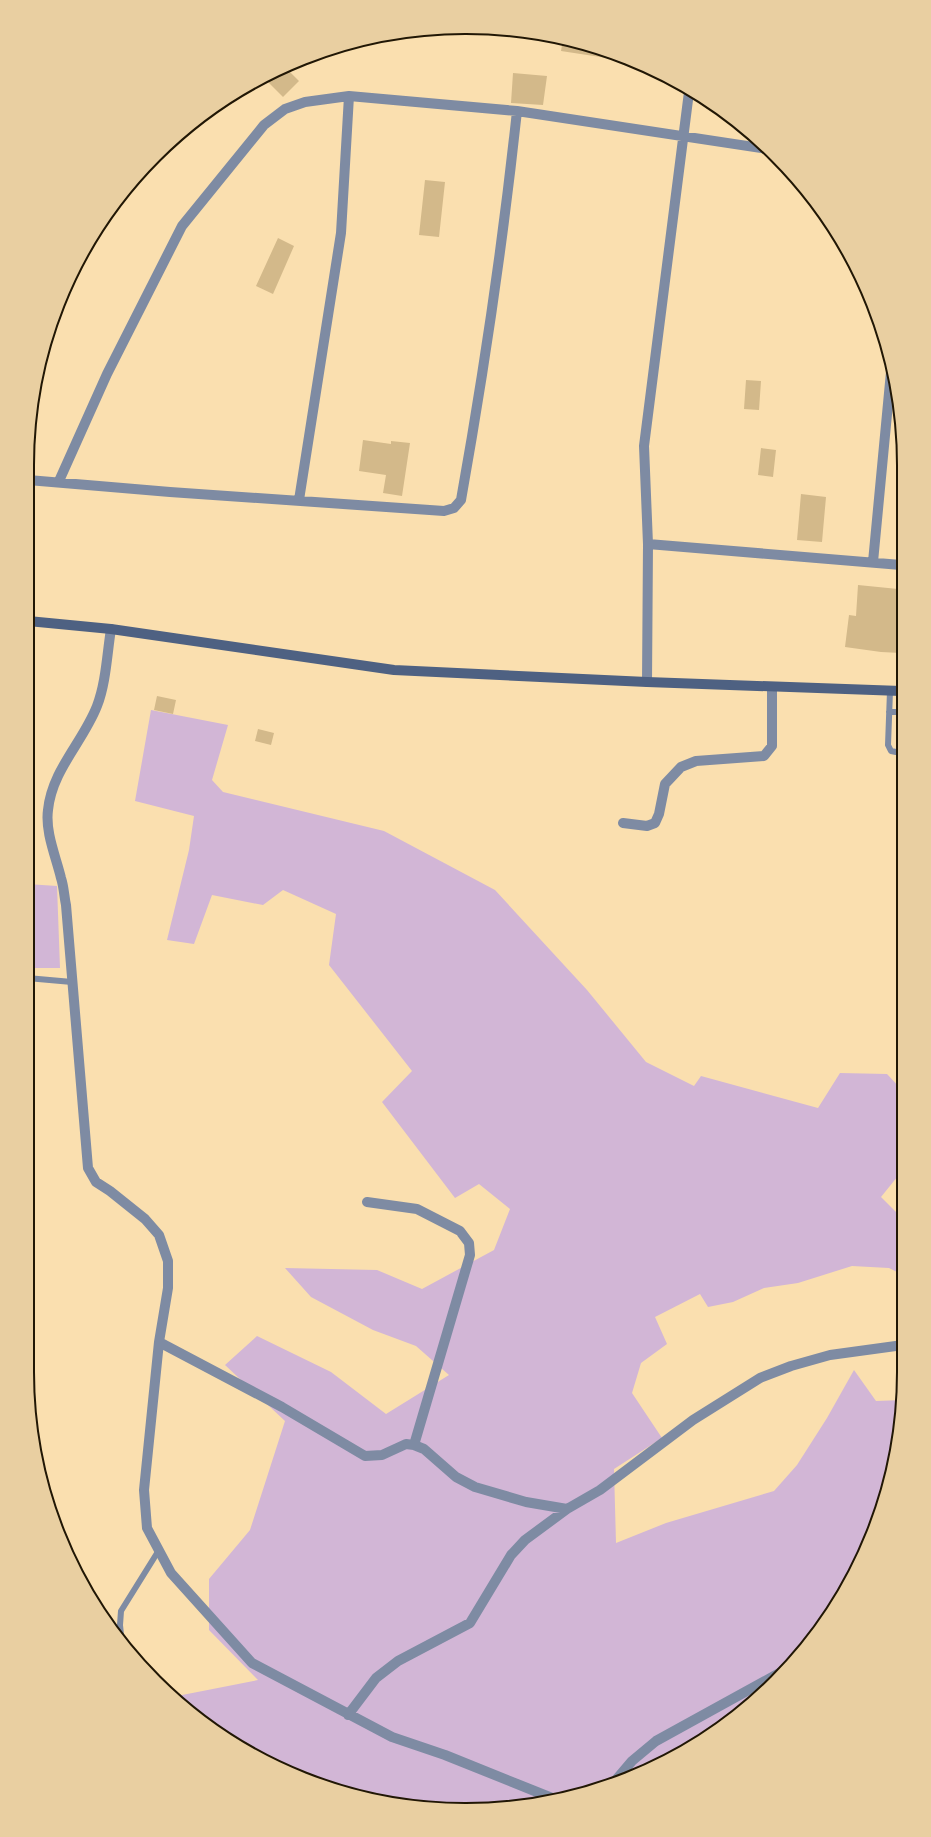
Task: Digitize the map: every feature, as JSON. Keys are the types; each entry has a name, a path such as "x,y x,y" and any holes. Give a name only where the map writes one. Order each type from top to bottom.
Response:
{"street":[{"path":"59,481 107,374 182,226 264,125 284,109 305,102 349,96 517,111 757,148"},
{"path":"299,500 341,233 349,96"},
{"path":"647,682 648,544 644,446 689,97"},
{"path":"34,480 59,481 170,492 444,511 454,508 461,500 483,376 507,202 517,111"},
{"path":"873,562 890,386"},
{"path":"648,544 897,565"},
{"path":"34,622 111,629 394,670 647,682 897,691"},
{"path":"111,629 97,706 59,773 52,789 47,822 62,880 66,905 88,1168 96,1182 110,1190 145,1219 160,1236 168,1261 169,1270 159,1342 144,1490 147,1528 170,1572 252,1663 392,1737 446,1755 545,1796"},
{"path":"623,823 647,826 655,823 660,814 665,784 681,766 696,761 764,756 772,746 772,687"},
{"path":"367,1202 417,1209 460,1231 469,1243 470,1255 414,1445"},
{"path":"159,1342 282,1407 365,1456 382,1455 406,1444 414,1445 424,1449 456,1477 475,1487 526,1502 567,1509"},
{"path":"348,1715 376,1678 398,1661 470,1623 511,1555 525,1540 567,1509 600,1490 693,1420 760,1378 791,1366 830,1355 897,1346"},
{"path":"621,1774 632,1761 656,1741 769,1679"}],"lane":[{"path":"890,691 889,749 897,752"},
{"path":"889,712 897,712"},
{"path":"34,979 72,982"},
{"path":"120,1630 121,1611 159,1550"}],"shaded area":[{"path":"151,710 228,725 212,780 223,792 384,831 495,890 587,990 646,1062 694,1086 701,1076 818,1108 840,1073 887,1074 897,1085 897,1177 881,1197 897,1213 897,1272 889,1268 852,1266 798,1283 764,1288 733,1302 708,1307 700,1294 655,1317 667,1344 641,1363 632,1393 662,1438 614,1469 616,1543 666,1523 774,1491 797,1465 827,1418 854,1370 876,1401 896,1400 889,1456 874,1510 853,1562 839,1587 808,1634 771,1677 728,1714 681,1745 656,1759 631,1770 604,1780 550,1795 494,1802 437,1802 381,1795 327,1780 300,1770 275,1759 250,1745 203,1714 180,1695 258,1680 209,1630 209,1579 250,1530 285,1421 225,1365 257,1336 331,1372 386,1414 449,1375 416,1346 373,1330 311,1297 285,1268 377,1270 422,1289 494,1250 510,1209 479,1184 455,1198 382,1102 412,1071 329,965 336,914 283,890 263,905 212,895 194,944 167,940 189,850 194,816 135,801"},
{"path":"34,884 57,886 60,968 34,968"}],"building":[{"path":"562,45 606,58 561,51"},
{"path":"290,72 299,81 283,97 268,82"},
{"path":"513,73 547,76 543,105 511,103"},
{"path":"425,180 445,182 439,237 419,235"},
{"path":"278,238 294,246 273,294 256,286"},
{"path":"746,380 761,381 759,410 744,409"},
{"path":"363,440 391,444 391,441 410,443 402,496 383,493 386,475 359,471"},
{"path":"761,448 776,450 773,477 758,475"},
{"path":"801,494 826,497 822,542 797,540"},
{"path":"858,585 897,589 897,653 845,647 849,615 856,616"},
{"path":"157,696 176,700 173,714 154,710"},
{"path":"258,729 274,733 271,745 255,741"}]}
